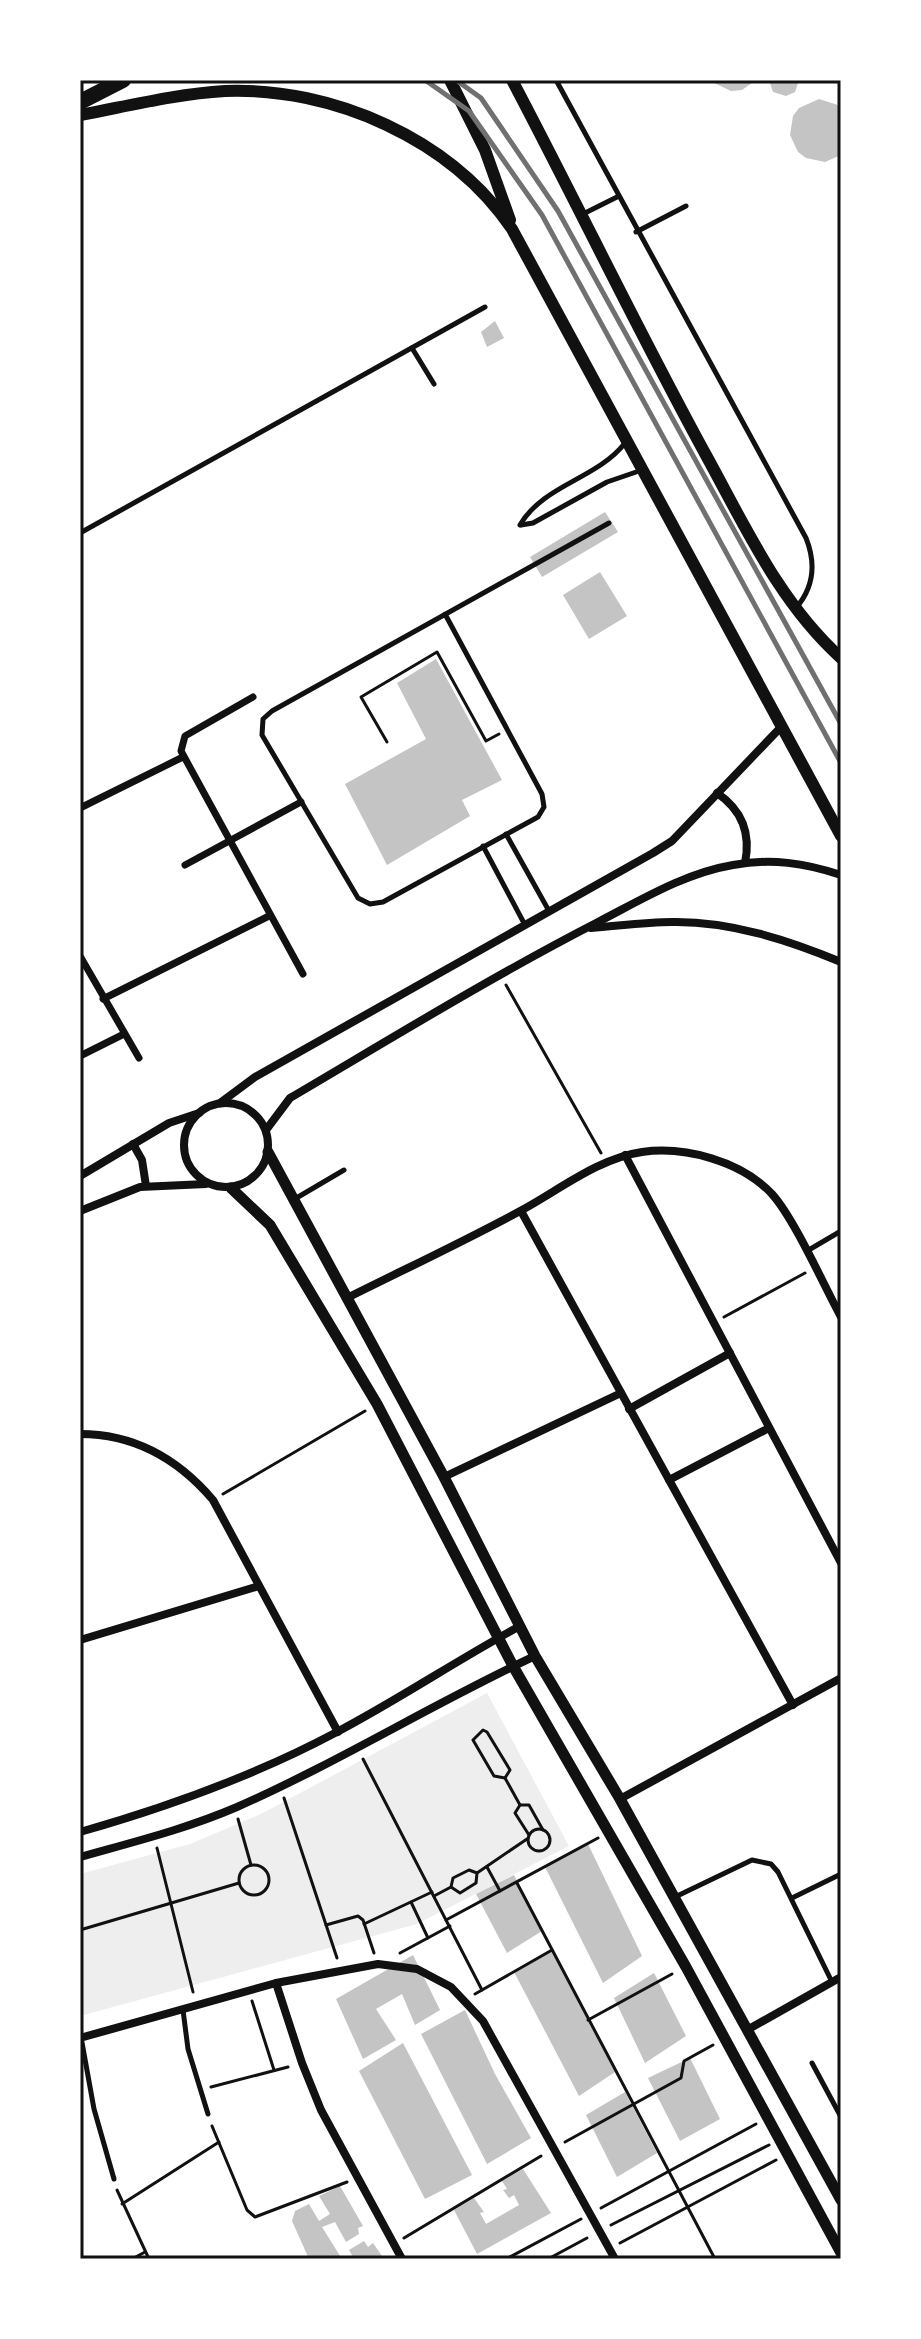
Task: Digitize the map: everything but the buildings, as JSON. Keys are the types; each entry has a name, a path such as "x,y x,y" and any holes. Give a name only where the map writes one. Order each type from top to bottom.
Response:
{"highway":[{"path":"80,102 123,80"}],"main road":[{"path":"450,80 494,170 512,229"},
{"path":"512,80 671,390 768,568 796,608 841,658"},
{"path":"80,115 168,98 229,91 289,96 319,103 396,130 436,151 478,185 512,229 841,836"}],"street":[{"path":"253,697 185,736 181,744 183,757 303,974"},
{"path":"80,1176 169,1123 220,1103 255,1077 640,862 672,841 782,726"},
{"path":"80,808 183,757"},
{"path":"717,793 733,806 743,823 747,843 745,863"},
{"path":"185,865 301,802"},
{"path":"266,1130 276,1112 290,1098 499,974 692,877 745,863 797,863 841,875"},
{"path":"103,999 269,916"},
{"path":"586,928 673,922 723,927 780,939 841,962"},
{"path":"80,956 139,1058"},
{"path":"80,1056 124,1034"},
{"path":"220,1103 242,1106 260,1120 266,1130 268,1152 292,1200 444,1477 535,1656 620,1799 840,2198"},
{"path":"199,1113 186,1133 185,1156 198,1177 208,1184"},
{"path":"133,1144 142,1160 146,1186"},
{"path":"347,1298 521,1211 607,1163 625,1155 669,1151 693,1154 740,1171 773,1196 841,1317"},
{"path":"231,1188 259,1172 268,1152"},
{"path":"625,1155 841,1563"},
{"path":"80,1211 118,1193 146,1186 208,1184 231,1188 270,1225 377,1404 513,1666 686,1967 841,2253"},
{"path":"521,1211 793,1705"},
{"path":"629,1409 730,1353"},
{"path":"444,1477 621,1393"},
{"path":"669,1480 769,1428"},
{"path":"80,1434 109,1436 156,1452 187,1473 213,1500 338,1732"},
{"path":"80,1640 259,1586"},
{"path":"80,1832 178,1802 282,1760 338,1732 520,1626"},
{"path":"80,1857 154,1837 235,1808 358,1750 535,1656"},
{"path":"620,1799 841,1678"},
{"path":"81,2038 196,2003 341,1970 378,1964 426,1973 466,2000 490,2033 615,2259"},
{"path":"747,2030 841,1977"},
{"path":"276,1983 321,2110 402,2259"}],"lane":[{"path":"556,80 636,232 806,538 812,559 811,580 796,608"},
{"path":"582,214 617,197"},
{"path":"636,232 686,206"},
{"path":"80,533 485,307"},
{"path":"412,348 434,384"},
{"path":"628,441 601,465 532,508 520,525 533,523 607,482 644,470"},
{"path":"445,614 544,803 538,817 383,902 370,904 358,898 262,735 261,725 267,714 445,614 609,523"},
{"path":"506,834 549,911"},
{"path":"483,846 525,925"},
{"path":"292,1200 344,1170"},
{"path":"806,1252 841,1231"},
{"path":"674,1897 752,1860 771,1864 792,1898 832,1982"},
{"path":"792,1898 841,1874"},
{"path":"182,2007 199,2090 208,2114"},
{"path":"81,2038 94,2109 114,2179"},
{"path":"812,2063 841,2117"}],"path":[{"path":"387,742 361,697 437,652 486,741 507,730"},
{"path":"499,974 607,1163"},
{"path":"714,1323 814,1268"},
{"path":"213,1500 377,1404"},
{"path":"478,1732 487,1732 510,1770 505,1778 494,1776 473,1740 478,1732"},
{"path":"358,1750 482,1990"},
{"path":"505,1778 520,1805"},
{"path":"281,1787 341,1970"},
{"path":"520,1805 529,1805 550,1840 543,1851 534,1850 515,1813 520,1805"},
{"path":"235,1808 251,1865"},
{"path":"477,1873 535,1830 543,1830"},
{"path":"446,1920 609,1832"},
{"path":"154,1837 196,2003"},
{"path":"239,1883 250,1895 266,1889 267,1872 251,1865"},
{"path":"239,1883 241,1872 251,1865"},
{"path":"487,1867 500,1891"},
{"path":"451,1887 453,1878 469,1870 477,1873"},
{"path":"451,1887 460,1893 476,1883 477,1873"},
{"path":"80,1930 239,1883"},
{"path":"517,1883 685,2208 715,2259"},
{"path":"364,1924 451,1887"},
{"path":"411,1902 428,1938"},
{"path":"326,1925 354,1916 364,1924 378,1964 450,1926"},
{"path":"466,2000 552,1950"},
{"path":"588,2020 686,1967"},
{"path":"248,1990 274,2070"},
{"path":"394,2244 554,2148 681,2078 684,2061 724,2039"},
{"path":"199,2090 302,2063"},
{"path":"208,2114 247,2210 255,2217 358,2178"},
{"path":"506,2259 766,2118"},
{"path":"548,2259 778,2140"},
{"path":"122,2204 219,2142"},
{"path":"609,2248 786,2155"},
{"path":"114,2179 122,2204 149,2259"},
{"path":"132,2259 145,2252"}],"shaded area":[{"path":"487,1693 569,1846 417,1924 80,2016 80,1874 190,1844 261,1814"}],"railway":[{"path":"425,80 469,111 542,215 841,763"},
{"path":"456,80 481,98 558,211 841,724"}]}
